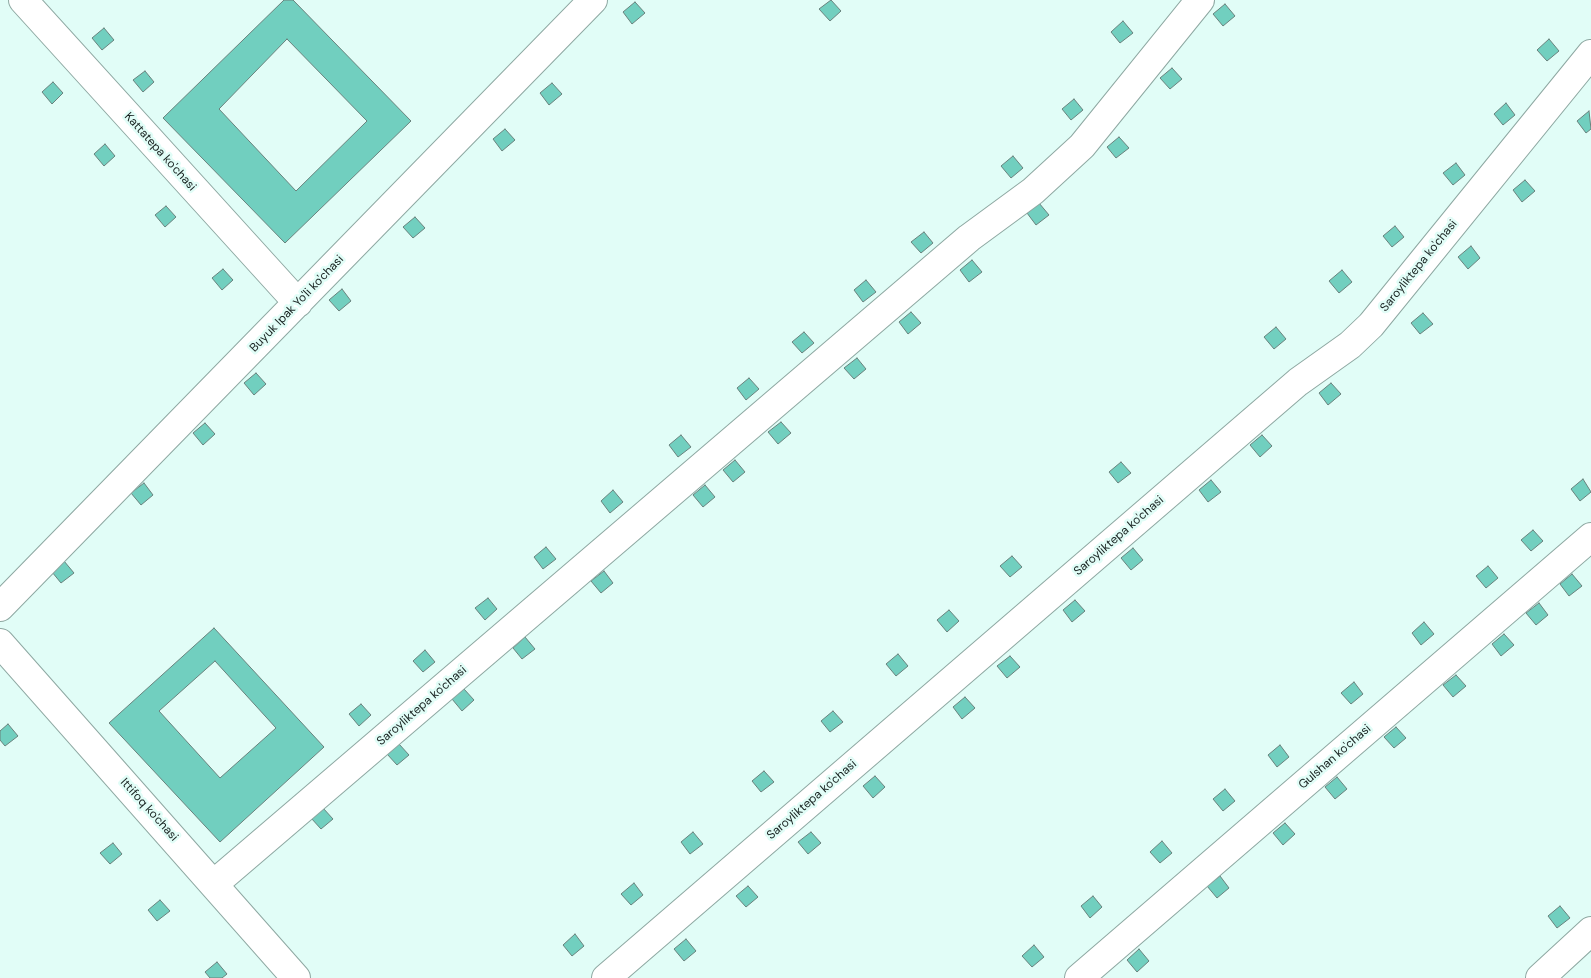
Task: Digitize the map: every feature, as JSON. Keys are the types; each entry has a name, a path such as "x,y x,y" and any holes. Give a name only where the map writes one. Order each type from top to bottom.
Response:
{"street":[{"name":"Kattatepa ko'chasi","path":"23,0 298,303"},
{"name":"Buyuk Ipak Yo'li ko'chasi","path":"0,607 593,0"},
{"name":"Saroyliktepa ko'chasi","path":"215,883 970,238 1033,191 1082,146 1200,0"},
{"name":"Saroyliktepa ko'chasi","path":"606,978 1298,382 1350,345 1371,325 1591,54"},
{"name":"Gulshan ko'chasi","path":"1079,978 1591,537"},
{"name":"Ittifoq ko'chasi","path":"0,643 215,883 296,978"},
{"path":"1540,978 1591,931"}],"building":[{"path":"284,0 293,0 411,121 285,243 163,118","holes":["287,39 367,121 296,191 219,109"]},
{"path":"831,0 841,11 830,21 819,9"},
{"path":"635,2 645,13 632,24 623,12"},
{"path":"1225,4 1235,16 1223,26 1213,14"},
{"path":"1123,21 1133,33 1120,43 1111,32"},
{"path":"104,28 114,40 102,50 92,38"},
{"path":"1549,39 1559,51 1547,61 1537,50"},
{"path":"1172,68 1182,79 1170,89 1160,78"},
{"path":"145,71 154,82 143,92 133,80"},
{"path":"53,82 63,93 52,104 42,92"},
{"path":"552,83 562,94 549,105 540,93"},
{"path":"1074,99 1083,110 1071,120 1062,109"},
{"path":"1506,103 1515,115 1503,125 1494,114"},
{"path":"1589,111 1591,129 1586,133 1577,121"},
{"path":"505,129 515,140 502,151 493,139"},
{"path":"1119,137 1129,148 1116,158 1107,147"},
{"path":"105,144 115,156 104,166 94,154"},
{"path":"1013,156 1023,168 1011,178 1001,166"},
{"path":"1456,163 1465,175 1453,185 1443,173"},
{"path":"1525,180 1535,191 1522,202 1513,190"},
{"path":"1039,203 1049,215 1036,225 1027,213"},
{"path":"166,206 176,217 165,227 155,215"},
{"path":"415,217 425,228 413,238 403,227"},
{"path":"1395,226 1404,237 1392,247 1383,236"},
{"path":"924,232 933,243 921,253 911,242"},
{"path":"1471,246 1480,258 1468,269 1458,257"},
{"path":"972,260 982,272 969,282 960,270"},
{"path":"223,269 233,280 222,290 212,278"},
{"path":"1342,270 1352,282 1339,293 1329,281"},
{"path":"866,280 876,292 863,302 854,290"},
{"path":"342,289 351,301 339,311 329,300"},
{"path":"911,312 921,323 908,334 899,322"},
{"path":"1423,313 1433,324 1420,334 1411,323"},
{"path":"1276,327 1286,339 1274,349 1264,337"},
{"path":"804,332 814,343 802,353 792,342"},
{"path":"857,358 866,369 854,379 844,368"},
{"path":"256,373 266,384 254,395 244,383"},
{"path":"749,378 759,389 746,400 737,388"},
{"path":"1331,383 1341,394 1328,405 1319,393"},
{"path":"781,422 791,433 778,444 768,432"},
{"path":"205,423 215,434 203,445 193,433"},
{"path":"681,435 691,447 678,457 669,445"},
{"path":"1262,435 1272,446 1260,457 1250,445"},
{"path":"735,460 745,472 733,482 723,470"},
{"path":"1121,462 1131,473 1118,483 1109,472"},
{"path":"1583,479 1591,492 1580,501 1571,489"},
{"path":"1211,480 1221,492 1208,502 1199,490"},
{"path":"144,483 153,495 141,505 131,493"},
{"path":"705,485 715,497 703,507 693,495"},
{"path":"613,490 623,502 610,513 601,501"},
{"path":"1533,530 1543,541 1531,551 1521,540"},
{"path":"546,547 556,559 543,569 534,557"},
{"path":"1133,548 1143,560 1131,570 1121,558"},
{"path":"1012,556 1022,567 1010,577 1000,566"},
{"path":"64,561 74,573 61,583 52,572"},
{"path":"1488,566 1498,578 1486,588 1476,576"},
{"path":"604,571 613,583 601,593 591,581"},
{"path":"1572,574 1582,586 1569,596 1560,584"},
{"path":"488,598 497,609 485,620 475,608"},
{"path":"1075,600 1085,611 1072,622 1063,610"},
{"path":"1539,603 1548,615 1536,625 1526,613"},
{"path":"949,610 959,621 947,632 937,620"},
{"path":"1424,622 1434,634 1421,645 1412,633"},
{"path":"214,628 324,747 220,842 109,723","holes":["215,661 276,728 220,778 159,711"]},
{"path":"1504,634 1514,645 1501,656 1492,644"},
{"path":"525,637 535,649 522,659 513,648"},
{"path":"425,650 435,662 423,672 413,661"},
{"path":"898,654 908,666 896,676 886,664"},
{"path":"1010,656 1020,667 1007,678 997,666"},
{"path":"1456,675 1466,686 1453,697 1443,685"},
{"path":"1354,682 1363,694 1351,704 1341,693"},
{"path":"464,689 474,700 462,711 452,699"},
{"path":"965,697 975,708 962,719 953,707"},
{"path":"361,704 371,715 359,726 349,714"},
{"path":"833,711 843,722 830,732 821,721"},
{"path":"8,724 18,736 5,746 0,740 0,731"},
{"path":"1396,727 1406,738 1394,748 1384,737"},
{"path":"399,744 409,755 397,765 387,754"},
{"path":"1280,745 1289,757 1277,767 1268,755"},
{"path":"764,771 774,782 761,792 752,781"},
{"path":"875,776 885,787 873,798 863,786"},
{"path":"1337,777 1347,789 1335,799 1325,787"},
{"path":"1225,789 1235,801 1223,811 1213,799"},
{"path":"323,808 333,819 321,829 311,818"},
{"path":"1285,823 1295,834 1283,845 1273,833"},
{"path":"693,832 703,844 690,854 681,842"},
{"path":"811,832 821,843 808,854 798,842"},
{"path":"1162,841 1172,853 1160,863 1150,852"},
{"path":"113,843 122,854 110,864 100,853"},
{"path":"1220,876 1229,888 1217,898 1207,886"},
{"path":"634,883 643,895 631,905 621,894"},
{"path":"748,886 758,897 746,907 736,896"},
{"path":"1093,896 1102,907 1090,918 1081,906"},
{"path":"160,900 170,911 157,921 148,910"},
{"path":"1560,906 1570,918 1557,928 1548,916"},
{"path":"575,934 584,946 572,956 563,945"},
{"path":"686,939 696,951 684,961 674,949"},
{"path":"1034,945 1044,957 1032,967 1022,956"},
{"path":"1139,949 1149,961 1137,972 1127,960"},
{"path":"217,962 227,974 222,978 210,978 205,972"}]}
